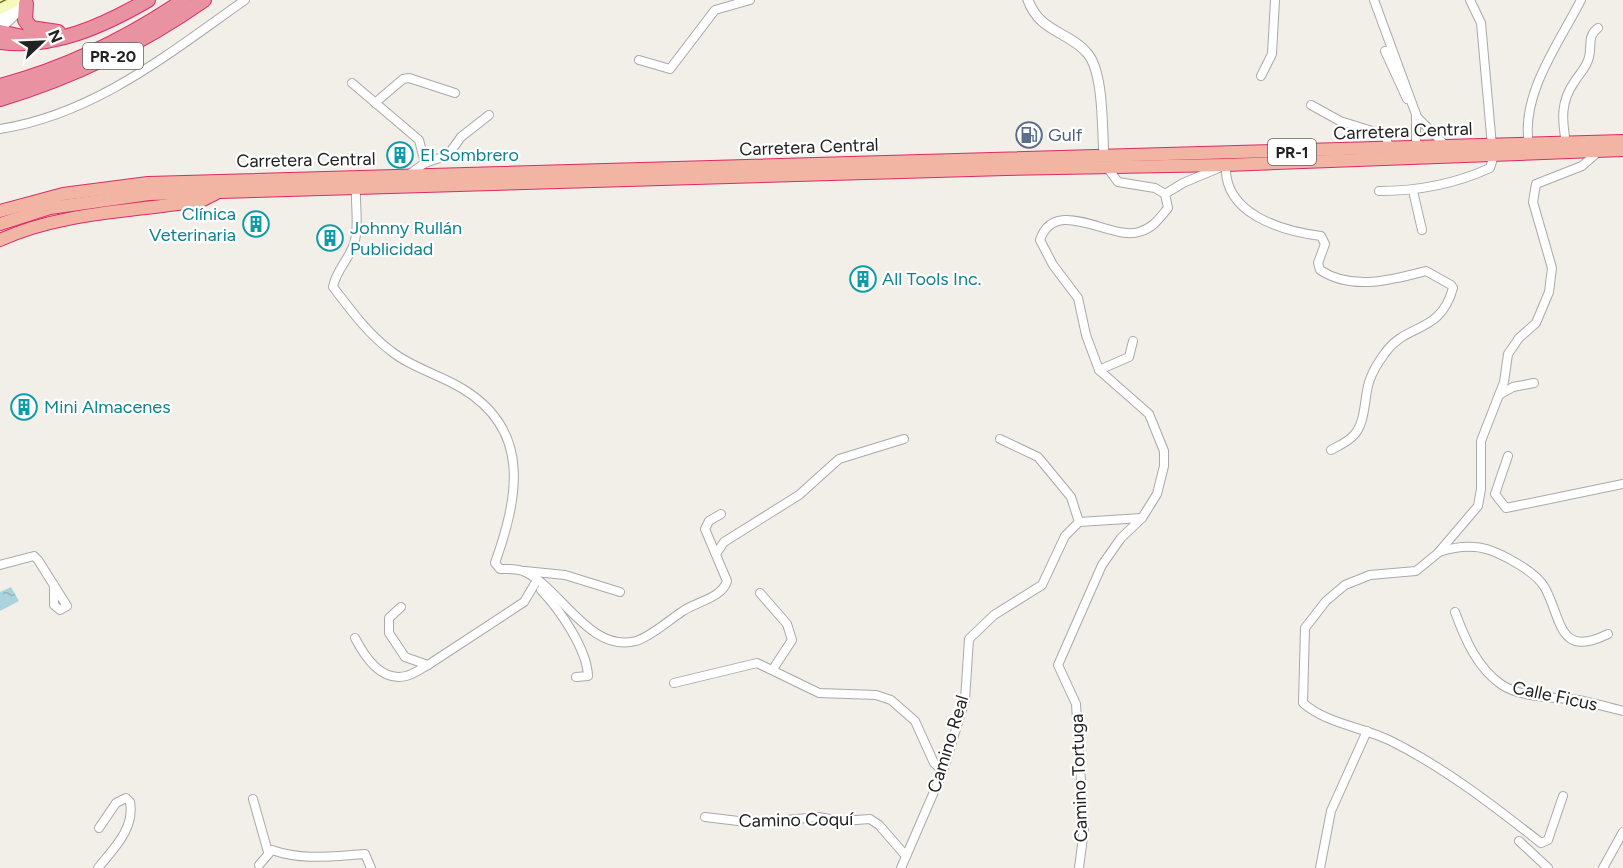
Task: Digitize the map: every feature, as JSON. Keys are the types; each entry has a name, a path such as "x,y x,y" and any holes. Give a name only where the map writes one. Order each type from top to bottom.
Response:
{"highway":[{"path":"0,42 23,45 81,33 148,0"},
{"name":"PR-20","path":"0,99 9,88 108,46 184,0"},
{"name":"PR-20","path":"9,88 112,56 170,23 204,0"},
{"path":"23,1 25,20 31,28 81,33"},
{"path":"0,30 35,41"},
{"name":"Carretera Central","path":"1,210 63,194 128,184 1105,162 1226,165 1599,147 1623,141"},
{"name":"Carretera Central","path":"0,224 50,207 149,194 1105,162 1416,149 1448,148 1493,151 1529,145 1566,144 1623,150"},
{"path":"0,240 25,229 109,213 203,200 220,191"}],"main road":[{"path":"0,9 23,1"}],"street":[{"path":"0,129 50,117 103,96 151,67 245,0"},
{"path":"639,60 670,69 715,9 750,0"},
{"path":"1028,0 1032,12 1045,26 1086,52 1096,68 1105,162 1118,182 1155,188 1165,194 1226,165 1226,183 1231,192 1260,219 1291,232 1321,236 1325,244 1318,263 1320,270 1328,276 1380,283 1426,271 1443,279 1453,288 1449,303 1436,319 1400,339 1385,352 1370,381 1359,430 1352,438 1330,450"},
{"path":"1261,76 1272,54 1275,0"},
{"path":"1374,0 1417,117 1416,149"},
{"path":"1379,191 1413,191 1484,171 1493,165 1481,23 1470,0"},
{"path":"1529,145 1526,129 1539,80 1581,0"},
{"path":"0,20 23,1"},
{"path":"0,30 23,1"},
{"path":"1566,144 1562,119 1563,101 1584,70 1589,58 1591,36 1598,28"},
{"path":"1385,51 1417,117 1448,148"},
{"path":"375,103 403,79 409,78 455,93"},
{"path":"352,83 419,140 425,163"},
{"path":"1311,105 1340,122 1384,135 1390,150"},
{"path":"406,177 425,163 448,155 461,136 489,115"},
{"path":"1563,796 1548,840 1541,843 1485,798 1391,741 1314,713 1303,703 1305,628 1326,601 1345,585 1370,575 1416,571 1438,553 1478,506 1481,489 1480,441 1499,395 1510,349 1536,323 1549,291 1552,268 1533,202 1533,190 1536,184 1582,166 1599,147"},
{"path":"356,187 356,239 348,259 335,275 333,287 363,327 392,353 464,389 489,408 502,424 511,444 514,496 510,519 495,563 500,569 565,575 620,592"},
{"path":"1413,191 1422,230"},
{"name":"Camino Tortuga","path":"1079,868 1084,829 1076,704 1058,664 1102,566 1121,538 1142,518 1157,494 1164,466 1164,451 1149,414 1099,370 1086,335 1078,298 1053,265 1040,240 1052,225 1068,219 1088,222 1118,234 1140,232 1153,226 1168,208 1165,194"},
{"path":"1099,370 1129,357 1133,341"},
{"path":"1499,395 1513,387 1534,383"},
{"path":"716,554 724,542 799,495 839,459 904,439"},
{"path":"1000,439 1038,457 1071,497 1079,522 1142,518"},
{"path":"1508,456 1496,494 1506,508 1623,484"},
{"path":"522,570 589,629 622,643 638,640 725,587 727,581 705,529 709,521 721,514"},
{"name":"Camino Real","path":"901,868 944,771 965,700 969,639 994,615 1042,585 1065,536 1079,522"},
{"path":"1438,553 1462,547 1491,550 1526,570 1545,587 1556,620 1574,640 1583,643 1608,634"},
{"path":"0,565 34,556 54,585"},
{"path":"355,638 367,660 389,676 407,676 524,602 537,582"},
{"path":"537,582 557,607 588,662 588,676 576,677"},
{"path":"760,593 787,624 792,640 773,669"},
{"path":"401,607 389,618 389,633 405,657 428,664"},
{"name":"Calle Ficus","path":"1455,612 1466,642 1488,673 1502,684 1525,693 1581,701 1623,711"},
{"path":"674,683 757,663 819,693 876,695 891,700 915,721 934,763 944,771"},
{"path":"1320,868 1331,811 1367,731"},
{"path":"98,868 126,832 132,810 130,802 126,798 116,802 99,828"},
{"path":"253,799 268,852"},
{"name":"Camino Coquí","path":"705,817 755,823 818,817 842,821 870,819 879,825 906,856"},
{"path":"1603,868 1623,832"},
{"path":"1519,841 1548,868"},
{"path":"259,865 272,850 291,857 311,858 365,854 371,868"}],"water":[{"path":"11,587 19,601 0,611 0,592"}],"place":[{"name":"Gulf","path":"1029,135"},
{"name":"El Sombrero","path":"400,155"},
{"name":"Clínica Veterinaria","path":"256,224"},
{"name":"Johnny Rullán Publicidad","path":"330,238"},
{"name":"All Tools Inc.","path":"863,279"},
{"name":"Mini Almacenes","path":"24,407"}]}
